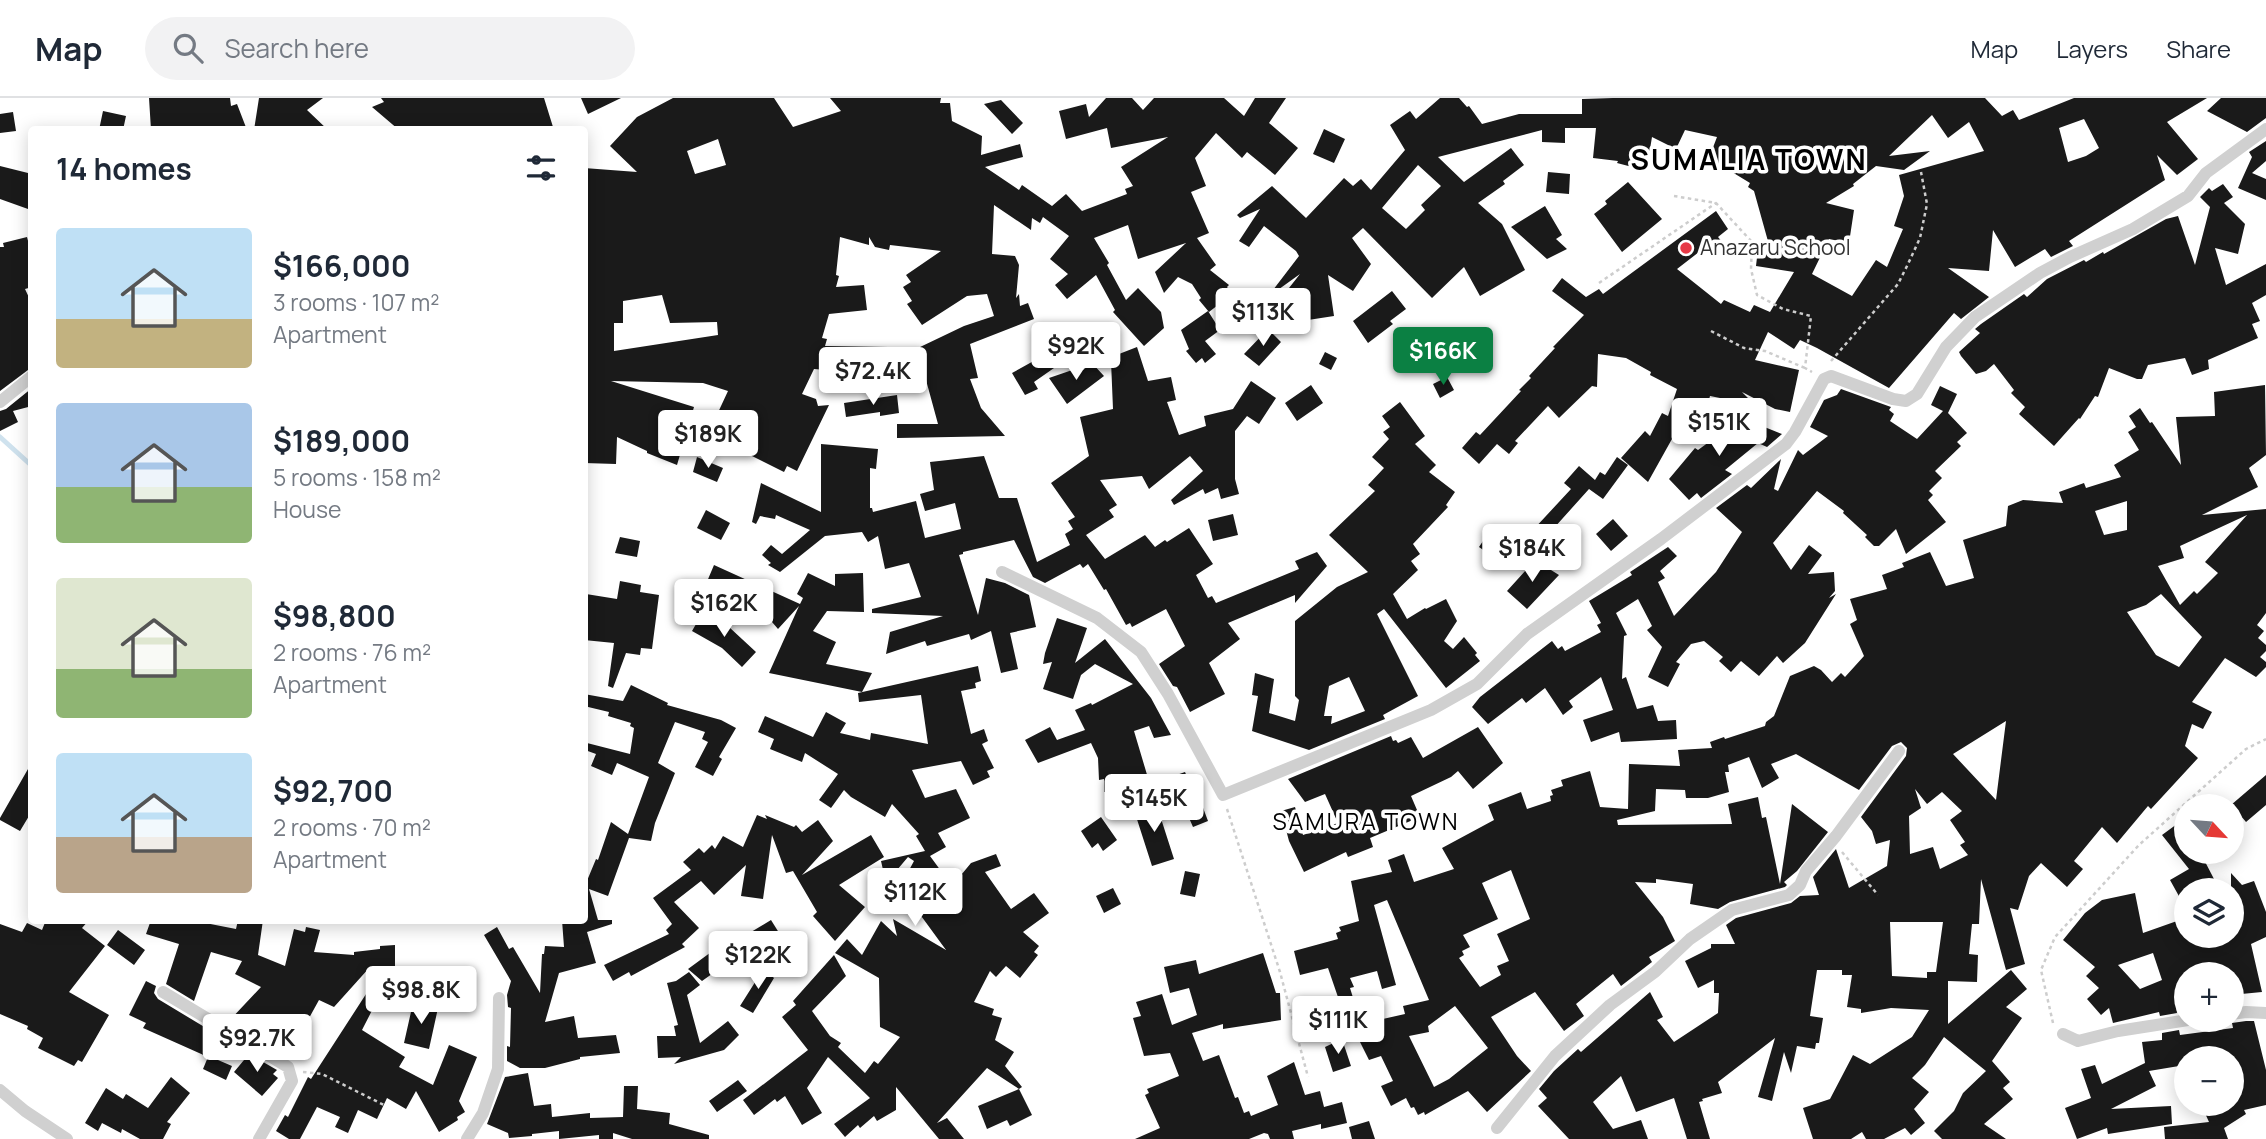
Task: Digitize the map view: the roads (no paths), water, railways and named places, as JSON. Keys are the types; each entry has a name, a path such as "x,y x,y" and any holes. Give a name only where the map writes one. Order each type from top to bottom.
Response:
{"street":[{"path":"1002,572 1097,618 1141,652 1168,694 1223,795 1431,710 1478,684 1527,634 1661,539 1786,444 1828,378 1906,401 1917,394 1946,347 1975,317 2040,273 2133,229 2188,196 2206,173 2266,130"},
{"path":"0,402 28,379"},
{"path":"1497,1128 1555,1056 1610,1005 1655,972 1690,939 1732,910 1789,895 1800,885 1806,871 1836,836 1899,751"},
{"path":"163,992 288,1067 292,1081 259,1139"},
{"path":"467,1139 484,1113 498,1069 499,998"},
{"path":"2244,1012 2266,1013"},
{"path":"2063,1034 2078,1041 2118,1031 2174,1022"},
{"path":"0,1090 25,1111 67,1139"}],"waterway":[{"path":"0,437 28,462"}],"place":[{"name":"Anazaru School","path":"1686,248"}],"district":[{"name":"SUMALIA TOWN","path":"1749,160"},
{"name":"SAMURA TOWN","path":"1366,822"}]}
